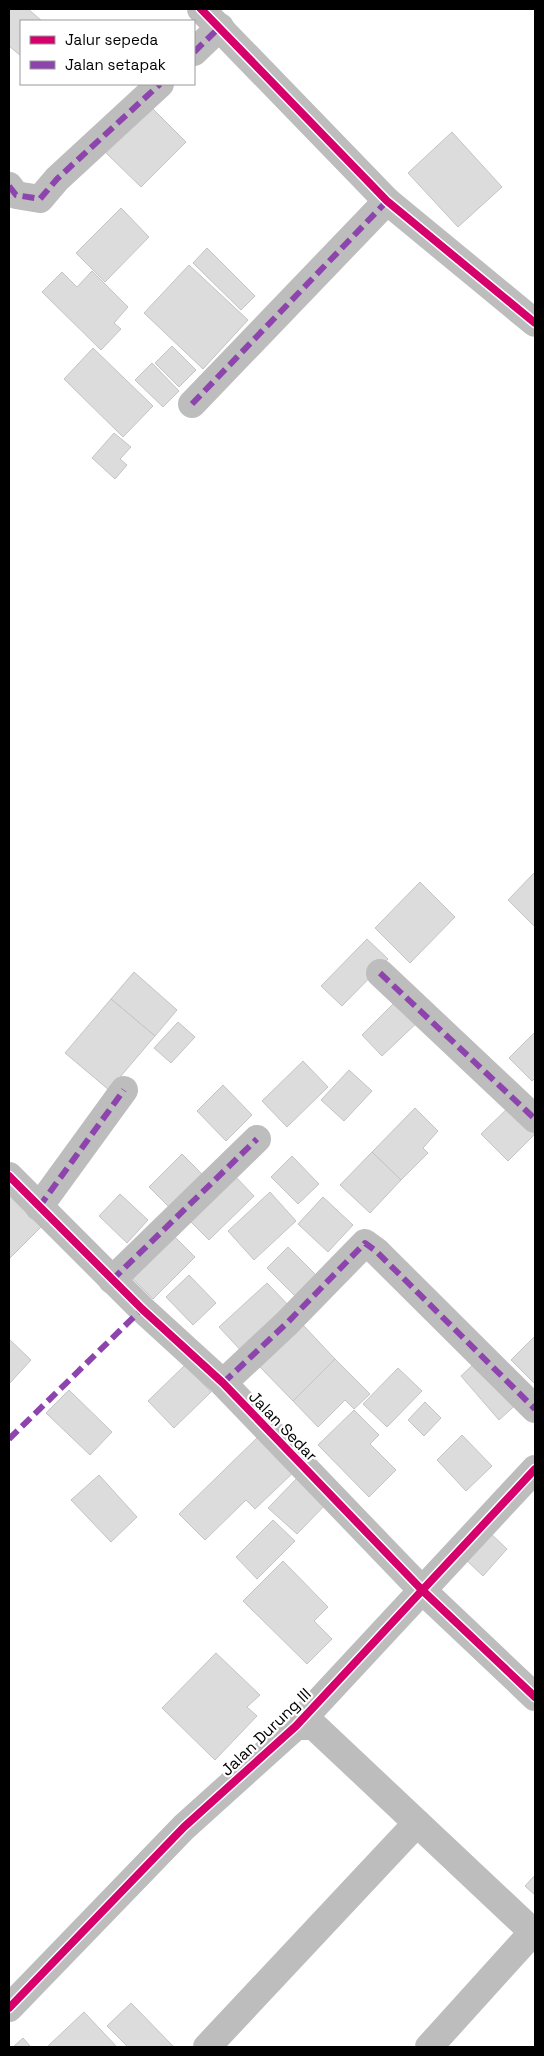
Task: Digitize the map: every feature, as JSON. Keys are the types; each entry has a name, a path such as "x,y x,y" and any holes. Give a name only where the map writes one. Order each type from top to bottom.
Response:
{"street":[{"path":"201,9 387,200 535,323"},
{"path":"195,51 220,27"},
{"path":"9,186 16,194 40,199 58,179 159,85"},
{"path":"192,404 387,200"},
{"path":"380,973 535,1119"},
{"path":"39,1207 124,1090"},
{"path":"112,1280 257,1139"},
{"name":"Jalan Sedar","path":"9,1176 112,1280 223,1383 422,1590 535,1697"},
{"path":"223,1383 287,1323 365,1243 376,1251 535,1409"},
{"name":"Jalan Durung III","path":"9,2008 184,1827 296,1726 535,1469"},
{"path":"296,1726 314,1726 534,1933 429,2047"},
{"path":"207,2047 417,1823"}],"building":[{"path":"9,9 28,9 41,20 20,20 20,55 9,46"},
{"path":"147,103 186,142 141,187 101,148"},
{"path":"452,132 502,187 458,227 408,173"},
{"path":"121,208 149,237 105,282 76,253"},
{"path":"207,248 255,296 241,310 193,263"},
{"path":"189,265 248,320 203,369 144,313"},
{"path":"92,271 128,307 114,323 121,329 101,350 42,292 62,272 77,287"},
{"path":"172,346 196,370 179,387 155,363"},
{"path":"93,348 153,406 123,437 64,379"},
{"path":"152,363 179,391 163,407 135,380"},
{"path":"114,433 131,447 120,459 127,465 115,479 92,458"},
{"path":"535,872 535,927 508,900"},
{"path":"420,882 455,917 410,963 375,928"},
{"path":"367,939 388,959 342,1006 321,986"},
{"path":"134,972 177,1010 155,1036 111,999"},
{"path":"401,996 422,1018 382,1056 362,1035"},
{"path":"111,999 155,1036 109,1090 65,1053"},
{"path":"178,1022 195,1037 171,1063 154,1048"},
{"path":"535,1032 535,1078 532,1081 509,1058"},
{"path":"303,1061 328,1087 287,1127 262,1101"},
{"path":"349,1070 372,1091 344,1121 321,1100"},
{"path":"223,1085 252,1115 226,1141 197,1111"},
{"path":"514,1102 535,1123 535,1134 508,1161 481,1134"},
{"path":"415,1108 438,1131 423,1148 428,1153 401,1180 372,1152"},
{"path":"372,1152 401,1180 370,1213 340,1185"},
{"path":"182,1154 205,1177 172,1210 149,1187"},
{"path":"292,1156 319,1184 298,1204 271,1177"},
{"path":"231,1172 254,1196 209,1240 186,1217"},
{"path":"270,1192 296,1221 254,1260 228,1231"},
{"path":"11,1194 42,1226 9,1259 9,1196"},
{"path":"120,1194 148,1220 127,1243 99,1216"},
{"path":"323,1197 353,1225 328,1252 298,1224"},
{"path":"171,1233 195,1257 153,1299 129,1275"},
{"path":"288,1247 319,1278 298,1299 267,1268"},
{"path":"189,1275 216,1303 193,1325 166,1297"},
{"path":"267,1283 293,1310 245,1355 219,1327"},
{"path":"303,1325 335,1359 293,1401 260,1367"},
{"path":"535,1336 535,1384 511,1360"},
{"path":"9,1339 31,1360 9,1384"},
{"path":"481,1357 520,1401 499,1420 461,1376"},
{"path":"335,1359 370,1394 354,1409 345,1400 318,1427 293,1401"},
{"path":"185,1365 211,1392 174,1428 148,1401"},
{"path":"398,1368 422,1391 387,1427 363,1404"},
{"path":"69,1390 112,1432 90,1455 46,1413"},
{"path":"425,1402 441,1418 424,1436 408,1420"},
{"path":"354,1410 379,1435 370,1444 396,1470 369,1497 318,1445"},
{"path":"262,1433 297,1469 255,1509 246,1500 205,1540 179,1514"},
{"path":"462,1435 492,1466 466,1491 437,1460"},
{"path":"301,1474 329,1501 297,1534 268,1508"},
{"path":"99,1475 137,1517 111,1542 71,1500"},
{"path":"273,1520 295,1541 257,1579 236,1557"},
{"path":"488,1531 507,1549 483,1576 464,1558"},
{"path":"283,1561 328,1607 314,1621 332,1639 307,1664 243,1601"},
{"path":"216,1653 260,1695 247,1707 257,1716 215,1760 162,1708"},
{"path":"535,1875 535,1895 525,1886"},
{"path":"131,2003 174,2047 128,2047 107,2026"},
{"path":"84,2012 117,2047 47,2047"},
{"path":"23,2038 31,2047 13,2047"}],"marked path":[{"path":"195,51 220,27"},
{"path":"9,186 16,195 40,199 57,179 159,85"},
{"path":"192,404 387,201"},
{"path":"380,973 535,1119"},
{"path":"39,1207 124,1090"},
{"path":"112,1280 257,1139"},
{"path":"223,1383 287,1323 365,1243 376,1251 535,1409"},
{"path":"9,1439 142,1309"}],"cycle path":[{"path":"201,9 387,201 535,323"},
{"path":"9,1176 142,1309 223,1383 422,1590 535,1697"},
{"path":"9,2008 184,1827 296,1726 535,1469"}]}
